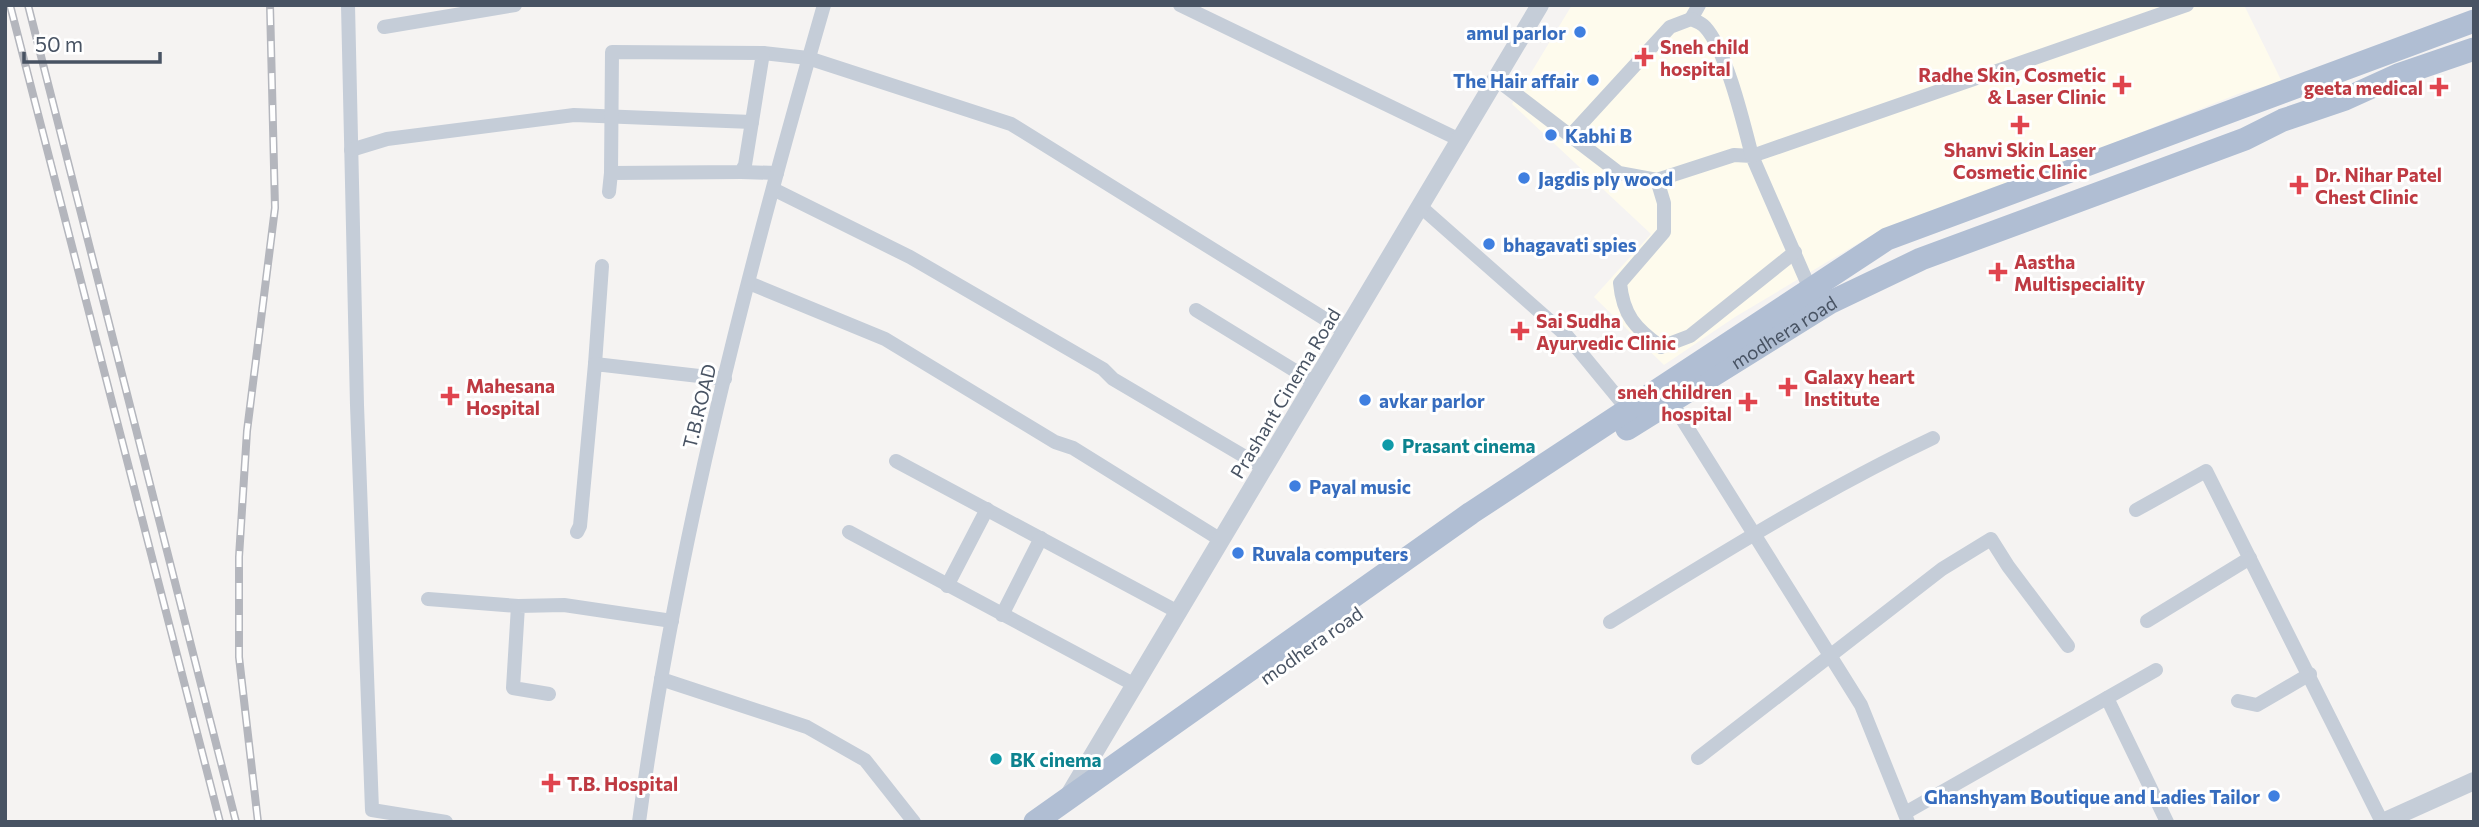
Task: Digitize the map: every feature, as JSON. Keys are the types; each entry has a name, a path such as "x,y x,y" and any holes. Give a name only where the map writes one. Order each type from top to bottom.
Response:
{"main road":[{"path":"1035,822 1063,811 1471,513 1628,410 1667,394 1810,289 1887,239 2474,21"},
{"name":"modhera road","path":"1063,811 1499,513 1667,394 1832,302 1922,259 2245,139 2283,120 2345,99 2398,75 2474,49"},
{"path":"2390,53 2398,75"}],"street":[{"path":"348,5 357,405 372,816 446,822"},
{"path":"384,27 515,5"},
{"name":"T.B.ROAD","path":"639,822 650,734 700,481 777,173 824,5"},
{"path":"1180,5 1460,141"},
{"name":"Prashant Cinema Road","path":"1063,811 1178,611 1540,5"},
{"path":"1571,135 1670,27 1691,19 1699,5"},
{"path":"1496,79 1619,173 1657,180 1734,155 1752,156 2187,5"},
{"path":"1691,19 1704,25 1713,39 1734,89 1752,156 1810,289"},
{"path":"608,192 613,116 612,52 763,53 808,58 1011,124 1346,332"},
{"path":"741,172 745,165 763,53"},
{"path":"351,150 387,139 573,116 752,122"},
{"path":"611,173 777,173"},
{"path":"1657,180 1664,203 1664,232 1620,283 1622,304 1639,331 1661,346 1690,336 1795,252"},
{"path":"773,189 911,257 1103,369 1113,380 1264,468"},
{"path":"1421,207 1567,335 1628,410"},
{"path":"577,532 580,526 602,266"},
{"path":"749,283 885,339 1055,442 1073,448 1222,540"},
{"path":"1196,310 1315,383"},
{"path":"595,364 725,379"},
{"path":"1667,394 1861,705 1907,817 2156,670"},
{"path":"1610,622 1881,462 1933,438"},
{"path":"896,461 1178,611"},
{"path":"2136,510 2206,471 2382,822 2474,781"},
{"path":"947,586 988,509"},
{"path":"849,532 1135,685"},
{"path":"1002,615 1041,538"},
{"path":"1698,758 1942,569 1991,539 2007,566 2067,646"},
{"path":"2147,621 2250,558"},
{"path":"428,599 518,606 564,605 673,621"},
{"path":"518,606 513,688 549,694"},
{"path":"2238,701 2257,705 2310,674"},
{"path":"661,679 807,727 865,760 914,822"},
{"path":"2107,698 2167,822"}],"shaded area":[{"path":"1572,5 2244,5 2282,82 2243,92 2005,186 1879,231 1735,317 1664,365 1594,297 1651,234 1512,104"}],"railway":[{"path":"10,5 220,822"},
{"path":"28,5 236,822"},
{"path":"258,822 239,657 239,557 247,431 275,208 270,5"}],"place":[{"name":"amul parlor","path":"1580,32"},
{"name":"Sneh child hospital","path":"1644,57"},
{"name":"The Hair affair","path":"1593,80"},
{"name":"Radhe Skin, Cosmetic & Laser Clinic","path":"2122,85"},
{"name":"geeta medical","path":"2439,87"},
{"name":"Shanvi Skin Laser Cosmetic Clinic","path":"2020,125"},
{"name":"Kabhi B","path":"1551,135"},
{"name":"Jagdis ply wood","path":"1524,178"},
{"name":"Dr. Nihar Patel Chest Clinic","path":"2299,185"},
{"name":"bhagavati spies","path":"1489,244"},
{"name":"Aastha Multispeciality","path":"1998,272"},
{"name":"Sai Sudha Ayurvedic Clinic","path":"1520,331"},
{"name":"Galaxy heart Institute","path":"1788,387"},
{"name":"Mahesana Hospital","path":"450,396"},
{"name":"avkar parlor","path":"1365,400"},
{"name":"sneh children hospital","path":"1748,402"},
{"name":"Prasant cinema","path":"1388,445"},
{"name":"Payal music","path":"1295,486"},
{"name":"Ruvala computers","path":"1238,553"},
{"name":"BK cinema","path":"996,759"},
{"name":"T.B. Hospital","path":"551,783"},
{"name":"Ghanshyam Boutique and Ladies Tailor","path":"2274,796"}]}
